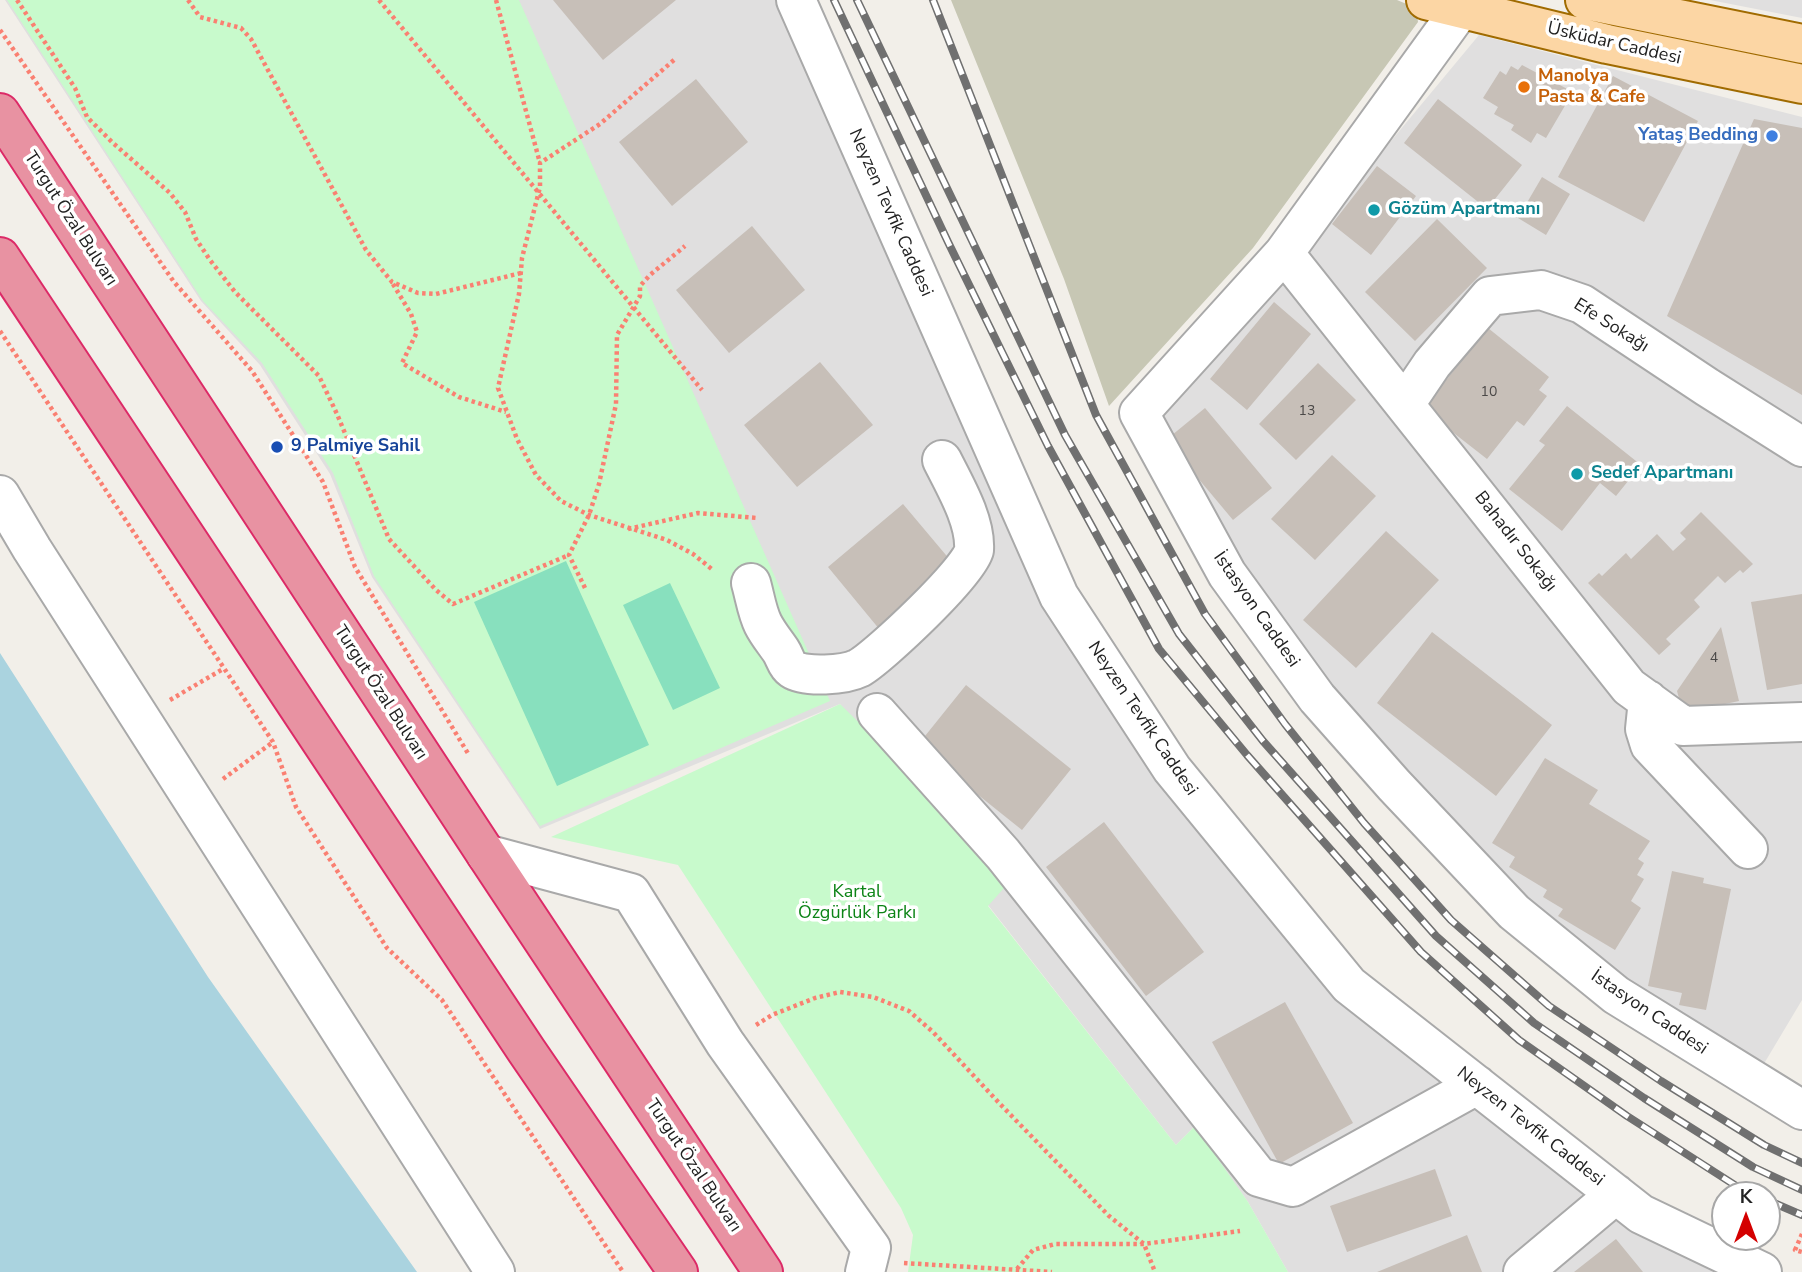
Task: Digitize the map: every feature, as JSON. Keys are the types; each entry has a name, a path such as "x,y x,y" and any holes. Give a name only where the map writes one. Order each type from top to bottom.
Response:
{"highway":[{"name":"Turgut Özal Bulvarı","path":"0,113 486,855 764,1272"},
{"path":"0,257 526,1050 678,1272"}],"main road":[{"name":"Üsküdar Caddesi","path":"1585,0 1802,44"},
{"name":"Üsküdar Caddesi","path":"1444,4 1607,44 1802,84"}],"street":[{"name":"Neyzen Tevfik Caddesi","path":"796,0 1059,596 1172,769 1349,985 1642,1214 1762,1272"},
{"name":"İstasyon Caddesi","path":"1444,4 1284,253 1139,413 1227,574 1317,698 1394,785 1514,912 1616,995 1798,1099"},
{"name":"Bahadır Sokağı","path":"1284,253 1629,687 1683,726 1802,722"},
{"name":"Efe Sokağı","path":"1405,404 1432,364 1490,296 1541,290 1582,304 1802,447"},
{"path":"751,583 763,624 783,654 788,667 799,673 838,674 859,668 929,606 968,564 974,552 963,501 942,460"},
{"path":"0,495 495,1272"},
{"path":"1648,700 1645,729 1650,746 1748,849"},
{"path":"877,713 1003,854 1259,1177 1293,1187 1477,1085"},
{"path":"486,855 631,893 725,1043 871,1248 867,1266"},
{"path":"1523,1272 1616,1194"}],"path":[{"path":"17,0 75,88 88,117 170,193 185,212 196,239 209,260 235,292 318,376 337,414 389,539 436,590 453,604 569,555 589,515 599,484 616,404 617,335 640,296 640,286 685,246"},
{"path":"188,0 200,17 241,28 251,39 366,250 392,282 411,314 418,332 402,363 459,397 507,412"},
{"path":"379,0 702,390"},
{"path":"496,0 540,163 539,195 522,258 519,294 498,388 517,439 536,475 561,501 589,515 667,540 693,554 713,570"},
{"path":"0,30 174,282 252,370 323,482 355,567 470,757"},
{"path":"540,163 600,124 674,60"},
{"path":"392,282 418,293 436,294 521,273"},
{"path":"0,331 273,742 296,807 387,948 442,1000 623,1272"},
{"path":"628,529 698,513 757,518"},
{"path":"569,555 585,588"},
{"path":"140,718 223,669"},
{"path":"194,801 273,742"},
{"path":"725,1043 772,1015 815,998 840,992 873,997 909,1011 933,1032 1109,1216 1144,1244 1155,1272"},
{"path":"1017,1269 1032,1250 1055,1244 1144,1244 1240,1231"},
{"path":"1802,1234 1796,1250 1802,1252"},
{"path":"867,1266 1052,1272"}],"shaded area":[{"path":"5,0 775,0 1056,611 1341,988 1653,1215 1711,1245 1711,1251 1724,1251 1765,1272 1288,1272 1248,1202 1194,1127 1176,1145 988,905 840,704 540,829 372,577 330,474 260,365 201,301"},
{"path":"951,0 1397,0 1416,8 1418,22 1253,248 1109,406 1064,279"},
{"path":"1710,0 1802,0 1802,18"},
{"path":"1479,35 1802,117 1802,1000 1762,1067 1637,986 1488,871 1341,717 1149,421 1308,241"}],"green space":[{"path":"7,0 519,0 830,701 540,826 374,576 333,473 262,363 203,301"},
{"path":"566,561 649,745 557,786 474,602"},
{"path":"670,583 720,688 673,710 623,605"},
{"name":"Kartal Özgürlük Parkı","path":"840,704 1000,861 1013,878 988,906 1176,1145 1195,1126 1248,1202 1288,1272 908,1272 913,1235 901,1208 678,865 551,837"}],"water":[{"path":"0,653 208,977 417,1272 0,1272"}],"building":[{"path":"553,0 676,0 603,60"},
{"path":"1522,65 1573,92 1546,138 1537,133 1531,143 1511,130 1514,125 1494,114 1498,107 1483,98 1500,71 1506,75 1511,66 1518,70"},
{"path":"1613,76 1698,121 1644,222 1558,177"},
{"path":"696,79 748,142 672,206 619,142"},
{"path":"1438,99 1522,165 1487,209 1404,143"},
{"path":"1754,119 1802,128 1802,395 1667,316"},
{"name":"Gözüm Apartmanı","path":"1377,166 1416,196 1371,255 1332,224"},
{"path":"1542,177 1570,194 1546,235 1518,218"},
{"path":"1437,219 1487,268 1415,341 1365,292"},
{"path":"752,226 805,290 729,353 676,290"},
{"path":"1274,302 1311,334 1247,410 1210,379"},
{"path":"1488,328 1549,377 1539,390 1547,396 1524,426 1517,421 1487,459 1423,409 1459,364 1449,356 1467,334 1478,342"},
{"path":"820,362 873,425 797,487 744,425"},
{"path":"1318,363 1356,400 1296,460 1259,424"},
{"name":"Sedef Apartmanı","path":"1567,406 1641,465 1616,496 1600,483 1562,531 1509,489 1545,445 1539,441"},
{"path":"1205,408 1272,488 1233,520 1166,440"},
{"path":"1332,455 1376,496 1315,560 1271,519"},
{"path":"903,504 956,567 880,630 828,567"},
{"path":"1701,512 1753,564 1743,573 1740,570 1725,583 1718,576 1694,600 1700,607 1666,639 1671,644 1659,655 1588,583 1599,573 1602,576 1626,553 1631,559 1657,534 1673,551 1686,539 1680,533"},
{"path":"1386,531 1439,580 1356,668 1303,620"},
{"path":"1802,594 1802,684 1767,690 1751,602"},
{"path":"1721,627 1739,701 1683,713 1677,691"},
{"path":"1432,632 1552,725 1496,796 1377,703"},
{"path":"966,685 1071,769 1022,830 917,746"},
{"path":"1545,758 1598,790 1589,804 1650,841 1638,859 1644,863 1637,875 1644,879 1631,901 1641,908 1615,950 1558,916 1563,909 1543,897 1547,890 1509,867 1515,857 1492,843"},
{"path":"1104,822 1204,952 1146,996 1046,867"},
{"path":"1672,871 1704,878 1703,883 1731,889 1706,1010 1679,1005 1682,993 1648,986"},
{"path":"1285,1002 1353,1123 1279,1164 1212,1042"},
{"path":"1435,1169 1452,1216 1347,1252 1330,1206"},
{"path":"1467,1235 1482,1272 1377,1272"},
{"path":"1616,1239 1643,1272 1574,1272"}],"railway":[{"path":"834,0 1048,446 1159,649 1247,755 1421,952 1519,1040 1627,1116 1729,1181"},
{"path":"857,0 1065,435 1179,634 1263,741 1436,936 1534,1023 1644,1098 1753,1167 1802,1190"},
{"path":"933,0 1096,415 1205,614 1285,724 1364,823 1451,920 1549,1006 1661,1081 1764,1145 1802,1163"},
{"path":"1781,1206 1802,1215"}],"place":[{"name":"Manolya Pasta & Cafe","path":"1524,87"},
{"name":"Yataş Bedding","path":"1772,136"},
{"name":"Gözüm Apartmanı","path":"1374,210"},
{"name":"9 Palmiye Sahil","path":"277,447"},
{"name":"Sedef Apartmanı","path":"1577,474"}]}
